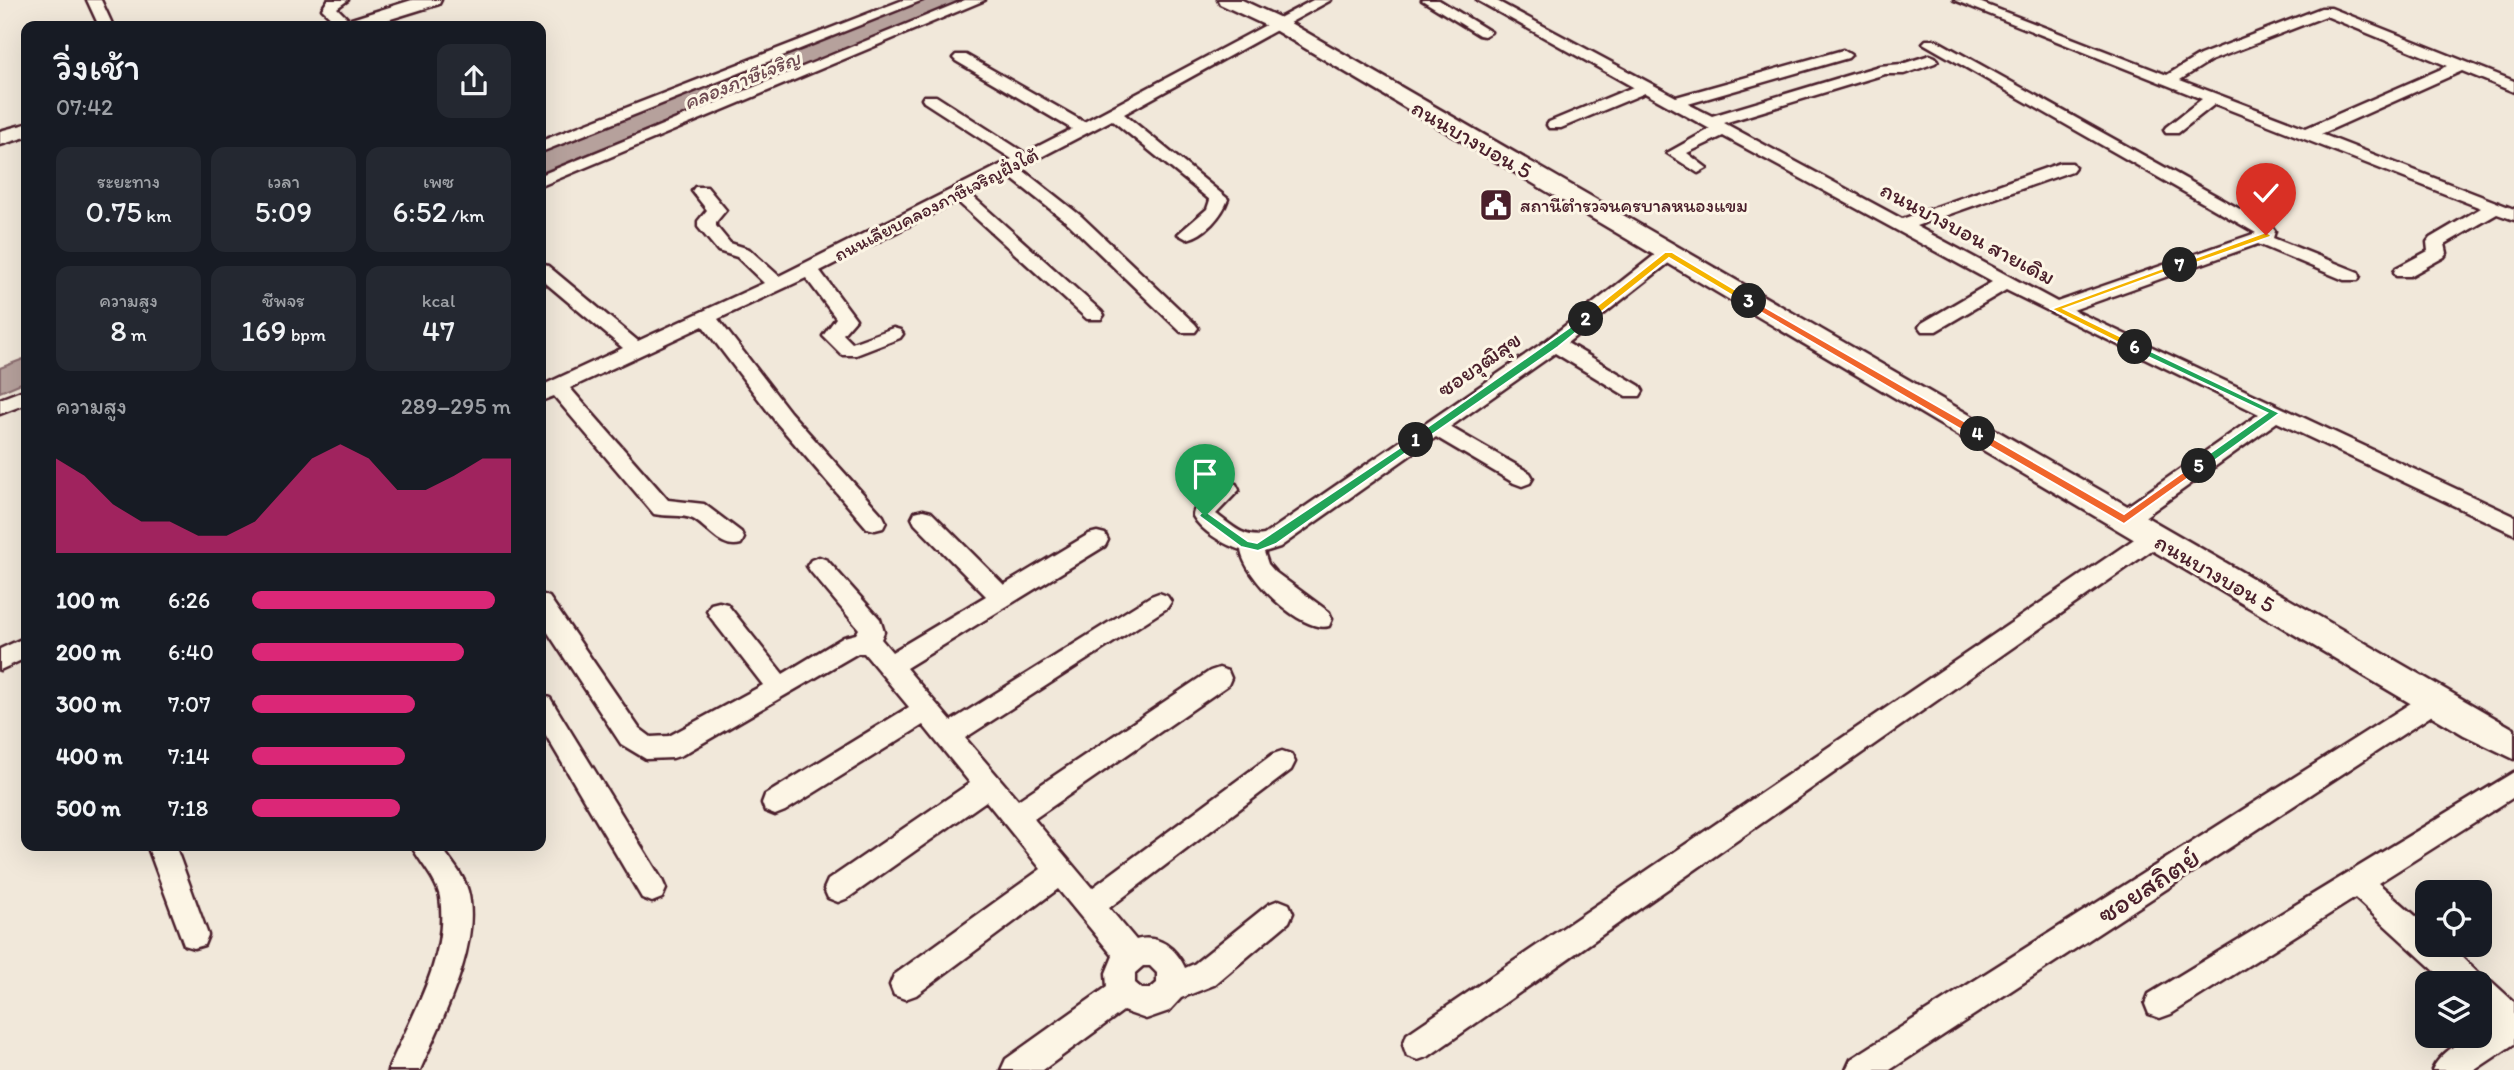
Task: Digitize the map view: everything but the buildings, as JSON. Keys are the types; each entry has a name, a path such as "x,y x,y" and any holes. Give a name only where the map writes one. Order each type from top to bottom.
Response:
{"main road":[{"path":"368,21 432,0"},
{"name":"ถนนบางบอน 5","path":"1227,0 1278,24 2434,701 2514,745"},
{"path":"0,138 21,132"}],"street":[{"path":"94,0 104,21"},
{"path":"341,0 331,4 329,9 349,21"},
{"path":"546,145 916,0"},
{"path":"546,179 978,0"},
{"name":"ถนนเลียบคลองภาษีเจริญฝั่งใต้","path":"549,390 809,269 1084,129 1324,0"},
{"path":"1429,0 1484,32"},
{"name":"ถนนบางบอน สายเดิม","path":"1485,0 2056,309 2514,526"},
{"path":"1961,0 2514,215"},
{"path":"2169,80 2204,58 2326,11 2514,87"},
{"path":"1698,167 1675,153 1716,125 1884,69 1904,69 1930,52 2266,230 2266,235 2056,309"},
{"path":"1674,103 1843,55"},
{"path":"961,58 1084,129"},
{"path":"2305,135 2461,66"},
{"path":"736,72 758,89"},
{"path":"1555,125 1646,87"},
{"path":"2172,130 2213,98"},
{"path":"930,99 1016,164 1188,328"},
{"path":"1113,113 1219,199 1215,211 1187,234"},
{"path":"1901,225 2066,167"},
{"path":"701,191 717,210 707,221 707,228 724,247 743,253 777,284"},
{"path":"959,193 1094,316"},
{"path":"2403,272 2438,253 2436,242 2495,208"},
{"path":"2258,238 2351,276"},
{"name":"ซอยวุฒิสุข","path":"1252,546 1258,547 1272,541 1554,344 1668,254"},
{"path":"809,269 846,319 833,332 833,336 845,349 854,350 893,334"},
{"path":"546,274 636,349"},
{"path":"1929,327 2006,282"},
{"path":"707,317 783,417 875,523"},
{"path":"1554,344 1633,391"},
{"path":"549,390 662,509 696,510 733,538"},
{"path":"0,407 21,398"},
{"path":"2124,520 2274,413"},
{"path":"1435,427 1522,478"},
{"path":"1228,490 1206,507 1203,513 1245,544 1252,546 1251,557 1263,575 1320,619"},
{"path":"923,518 1002,598"},
{"path":"1418,1045 2154,537"},
{"path":"891,665 1097,540"},
{"path":"546,610 630,736 646,748 673,747 853,644 865,641 872,632 871,626 819,566"},
{"path":"948,736 1159,602"},
{"path":"719,611 780,688"},
{"path":"865,641 891,665 1132,957"},
{"path":"0,660 21,650"},
{"path":"1015,817 1219,678"},
{"name":"ซอยสถิตย์","path":"1863,1070 2434,701"},
{"path":"775,803 927,709"},
{"path":"546,713 652,889"},
{"path":"1089,906 1282,762"},
{"path":"2160,1004 2514,783"},
{"path":"838,888 988,785"},
{"path":"163,851 194,935"},
{"path":"404,1070 440,988 456,938 454,892 429,851"},
{"path":"905,985 1060,871"},
{"path":"2357,883 2415,934"},
{"path":"1171,988 1172,969 1160,955 1151,952 1132,957 1120,974 1119,984 1134,1002 1148,1004 1162,999 1171,988 1204,975 1279,913"},
{"path":"2441,957 2456,971"},
{"path":"1017,1070 1124,993"},
{"path":"2448,1070 2511,1016 2492,1001"}],"water":[{"name":"คลองภาษีเจริญ","path":"919,0 967,0 546,171 546,150"},
{"path":"21,360 21,383 0,392 0,368"}],"place":[{"name":"สถานีตำรวจนครบาลหนองแขม","path":"1496,205"}],"route":[{"path":"1205,516 1245,544 1258,547 1272,541 1554,344 1668,254 2124,520 2274,413 2056,309 2266,235"}]}
